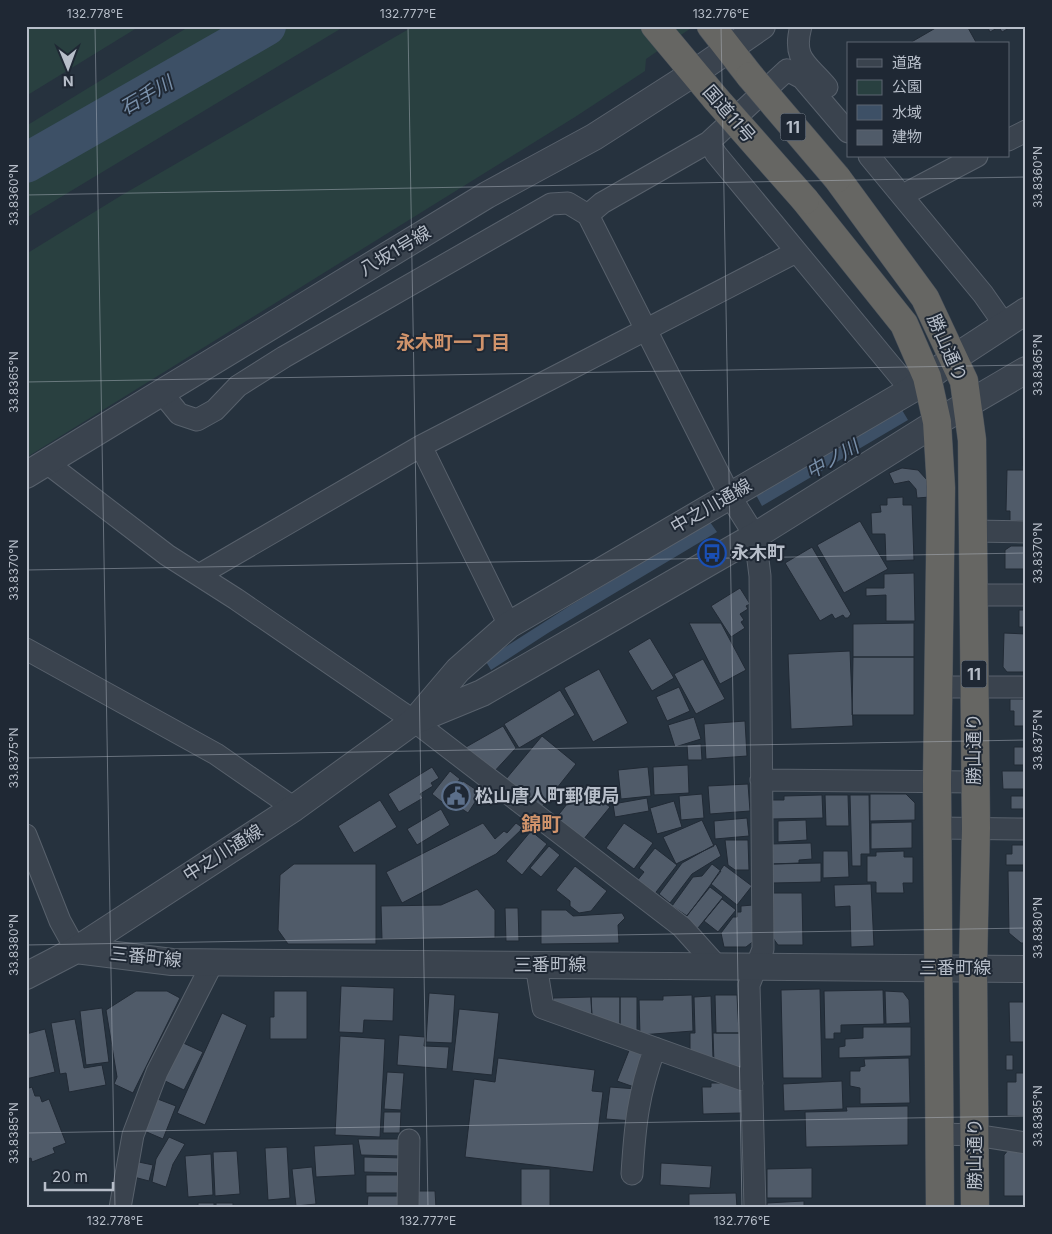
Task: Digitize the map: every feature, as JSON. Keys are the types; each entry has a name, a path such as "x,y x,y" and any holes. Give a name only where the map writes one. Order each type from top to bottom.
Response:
{"highway":[{"name":"国道11号","path":"655,26 688,67 805,200"},
{"name":"勝山通り","path":"719,36 750,76 837,178 925,298 964,381 969,405 972,440 974,782 976,828 973,968 975,1208"},
{"name":"勝山通り","path":"805,200 904,324 919,383 937,422 941,488 937,782 940,968 940,1208"}],"street":[{"name":"八坂1号線","path":"36,469 487,195 594,137 688,67 719,36 762,26"},
{"path":"801,26 797,45 799,57 829,90 831,112"},
{"path":"588,215 602,204 709,142 787,70 802,78 847,131"},
{"path":"1010,139 1026,131"},
{"path":"709,142 716,154 796,252 919,383"},
{"path":"871,158 983,294 1004,324"},
{"path":"903,195 974,158"},
{"path":"162,393 179,414 197,420 215,410 238,386 284,357 551,204 568,203 588,215 730,496 755,536 760,576 763,949 749,985 755,1208"},
{"path":"198,575 421,446 796,252"},
{"name":"中之川通線","path":"26,976 76,950 294,808 414,721 458,670 510,625 919,383 1026,311"},
{"name":"中之川通線","path":"414,721 482,693 755,536 937,422 1026,370"},
{"path":"421,446 510,625"},
{"path":"36,469 198,575 414,721 682,927 717,966"},
{"path":"973,531 1026,532"},
{"path":"974,594 1026,595"},
{"path":"26,649 216,754 294,808"},
{"path":"938,688 974,686 1026,687"},
{"path":"761,780 974,782"},
{"path":"938,828 1026,829"},
{"path":"26,834 34,878 76,950"},
{"name":"三番町線","path":"76,950 172,962 1026,969"},
{"path":"120,1208 133,1135 157,1072 213,962"},
{"path":"536,965 543,1008 752,1083"},
{"path":"632,1174 635,1122 642,1084 655,1048"},
{"path":"941,1134 975,1135 1026,1143"},
{"path":"408,1208 409,1140"}],"green space":[{"path":"26,26 140,26 26,96"},
{"path":"190,26 345,26 26,218 26,126"},
{"path":"414,26 694,26 646,59 645,71 575,117 27,457 26,254 122,195"}],"water":[{"name":"中ノ川","path":"902,410 908,420 762,506 756,495"},
{"path":"710,522 717,532 548,633 491,670 485,660 571,605"}],"building":[{"path":"939,26 967,26 976,42 911,42"},
{"path":"987,26 1013,26 1002,32 999,27 990,32"},
{"path":"1023,438 1026,438 1026,466 1023,466"},
{"path":"902,468 918,470 927,480 930,497 917,498 916,489 909,481 894,484 889,473"},
{"path":"1007,470 1026,470 1026,521 1010,521 1010,511 1006,511"},
{"path":"903,497 903,505 912,505 914,560 886,561 885,534 872,534 871,513 881,512 880,505 887,505 887,498"},
{"path":"860,521 888,569 844,593 817,545"},
{"path":"1011,546 1026,546 1026,569 1005,569 1005,550"},
{"path":"812,547 851,614 848,618 845,618 843,615 835,619 832,614 820,621 785,563"},
{"path":"914,573 915,621 886,621 886,595 866,596 866,588 884,588 884,574"},
{"path":"740,588 750,604 746,606 748,609 740,614 744,620 741,622 745,628 731,637 711,606"},
{"path":"1019,610 1026,610 1026,627 1019,627"},
{"path":"689,623 721,623 746,670 720,684"},
{"path":"914,623 914,657 853,657 853,624"},
{"path":"1004,633 1026,634 1026,672 1007,672 1003,667"},
{"path":"650,638 674,678 652,691 628,651"},
{"path":"850,651 853,726 791,729 788,654"},
{"path":"853,657 914,657 914,715 852,715"},
{"path":"703,659 725,699 696,714 674,674"},
{"path":"599,669 628,723 593,742 564,688"},
{"path":"679,687 690,711 667,721 656,697"},
{"path":"560,690 575,715 519,748 504,724"},
{"path":"1010,699 1026,699 1026,726 1014,726 1014,711 1010,711"},
{"path":"694,717 701,739 675,747 668,725"},
{"path":"745,721 747,756 706,759 704,724"},
{"path":"503,726 516,748 492,774 466,752 466,747"},
{"path":"542,736 576,764 541,808 506,779"},
{"path":"701,744 702,760 688,760 687,745"},
{"path":"1014,747 1026,747 1026,765 1014,765"},
{"path":"688,765 689,793 654,795 653,767"},
{"path":"432,767 439,778 431,783 433,786 420,794 423,798 399,812 388,794"},
{"path":"648,767 651,796 621,799 618,770"},
{"path":"450,771 460,779 442,802 432,794"},
{"path":"1002,771 1026,771 1026,789 1003,789"},
{"name":"松山唐人町郵便局","path":"463,781 481,793 468,813 450,801"},
{"path":"748,784 750,811 710,814 708,786"},
{"path":"582,785 610,807 583,840 556,818"},
{"path":"702,794 704,818 681,820 679,796"},
{"path":"870,794 906,794 915,803 915,820 870,821"},
{"path":"822,795 823,818 771,819 770,800 784,800 784,796"},
{"path":"825,795 848,795 849,826 826,826"},
{"path":"850,795 869,795 870,854 861,854 861,866 852,866"},
{"path":"1011,796 1026,796 1026,809 1011,809"},
{"path":"647,798 649,811 615,817 613,804"},
{"path":"380,800 397,827 354,853 338,826"},
{"path":"674,801 682,827 657,834 650,808"},
{"path":"441,809 450,825 417,845 407,829"},
{"path":"747,818 749,836 715,839 714,821"},
{"path":"702,820 714,846 676,864 663,837"},
{"path":"806,820 807,840 778,842 778,821"},
{"path":"912,822 912,848 871,849 871,823"},
{"path":"483,823 495,839 504,831 507,833 516,823 523,828 496,854 402,903 386,872"},
{"path":"624,823 653,843 634,869 606,848"},
{"path":"531,831 547,844 522,875 506,861"},
{"path":"725,840 748,840 749,870 735,870 728,865"},
{"path":"811,843 812,859 799,860 799,863 772,864 771,844"},
{"path":"716,844 721,856 692,874 670,903 659,894 682,863"},
{"path":"1012,845 1026,845 1026,865 1006,865 1006,854 1012,854"},
{"path":"549,846 560,855 541,877 530,868"},
{"path":"655,848 677,865 653,896 636,882 644,872 639,868"},
{"path":"823,851 848,851 849,877 823,878"},
{"path":"904,851 904,857 913,857 913,883 903,883 904,893 876,893 876,882 867,882 867,856 876,856 876,852"},
{"path":"821,863 821,882 772,883 772,864"},
{"path":"294,864 376,864 376,944 288,944 278,930 280,875"},
{"path":"712,864 721,871 687,916 672,906 693,877 702,876"},
{"path":"724,865 752,886 737,905 711,884"},
{"path":"575,866 607,891 591,911 579,913 570,906 570,901 556,890"},
{"path":"1008,871 1026,871 1026,943 1021,943 1009,933"},
{"path":"871,884 874,946 851,947 850,906 835,907 834,885"},
{"path":"710,887 723,897 698,928 685,918"},
{"path":"477,889 495,910 495,938 382,939 381,906 441,905"},
{"path":"772,893 802,893 803,945 778,945 773,938"},
{"path":"722,899 736,910 718,932 704,921"},
{"path":"753,905 755,940 746,947 724,947 721,933 733,917 737,917 737,912 741,912 741,906"},
{"path":"505,908 518,908 519,941 506,941"},
{"path":"541,910 566,910 573,916 622,913 625,918 618,925 619,943 541,944"},
{"path":"341,986 394,988 393,1021 364,1020 363,1033 339,1032"},
{"path":"820,989 822,1078 783,1078 781,990"},
{"path":"883,990 884,1024 841,1025 841,1033 834,1033 834,1039 825,1039 824,991"},
{"path":"136,991 167,991 180,998 133,1093 114,1084 117,1077 106,1010"},
{"path":"274,991 307,991 307,1039 270,1039 270,1017 274,1017"},
{"path":"885,991 903,992 909,1000 910,1023 886,1024"},
{"path":"429,993 455,995 452,1043 426,1042"},
{"path":"692,995 693,1031 640,1035 639,1000 663,1000 663,996"},
{"path":"715,995 737,995 739,1033 716,1033"},
{"path":"711,996 713,1058 690,1059 690,1033 695,1033 694,997"},
{"path":"591,997 620,997 620,1026 592,1021"},
{"path":"591,997 592,1015 553,1009 553,998"},
{"path":"620,997 637,997 637,1033 620,1033"},
{"path":"1009,1002 1026,1002 1026,1042 1010,1042"},
{"path":"102,1008 109,1062 86,1065 80,1011"},
{"path":"459,1009 499,1013 492,1075 452,1071"},
{"path":"222,1013 247,1025 205,1125 177,1113"},
{"path":"75,1019 84,1068 102,1065 106,1085 69,1092 66,1073 60,1074 51,1023"},
{"path":"863,1027 911,1027 911,1056 839,1058 839,1047 845,1046 845,1039 863,1038"},
{"path":"45,1029 55,1072 26,1079 26,1034"},
{"path":"713,1033 739,1033 740,1070 714,1063"},
{"path":"399,1035 425,1037 424,1046 449,1047 447,1069 397,1065"},
{"path":"340,1036 385,1039 380,1137 335,1135"},
{"path":"179,1041 203,1052 184,1090 161,1079"},
{"path":"630,1048 649,1056 637,1088 617,1081"},
{"path":"1006,1055 1013,1055 1013,1070 1006,1070"},
{"path":"498,1058 595,1070 592,1091 603,1092 593,1172 465,1157 474,1079 495,1082"},
{"path":"909,1058 910,1103 860,1104 860,1088 850,1086 850,1071 860,1071 860,1067 865,1066 864,1059"},
{"path":"387,1072 404,1073 401,1110 384,1109"},
{"path":"1016,1073 1026,1073 1026,1116 1007,1116 1007,1082 1016,1082"},
{"path":"842,1081 843,1109 784,1111 783,1084"},
{"path":"711,1083 731,1083 741,1086 741,1113 703,1114 702,1087 711,1087"},
{"path":"32,1087 35,1096 40,1096 42,1102 49,1099 66,1143 53,1148 55,1153 32,1162 31,1158 26,1159 26,1089"},
{"path":"610,1087 637,1089 633,1121 606,1119"},
{"path":"155,1098 176,1106 163,1139 142,1130"},
{"path":"908,1106 908,1145 806,1147 805,1112 847,1111 846,1107"},
{"path":"384,1112 401,1112 400,1133 383,1133"},
{"path":"169,1137 185,1144 173,1164 166,1187 152,1182 156,1159"},
{"path":"358,1139 401,1139 401,1156 361,1155"},
{"path":"353,1144 355,1175 316,1177 314,1146"},
{"path":"287,1147 290,1198 268,1200 265,1148"},
{"path":"1009,1149 1026,1151 1026,1196 1004,1196 1004,1155"},
{"path":"237,1151 240,1194 215,1196 213,1152"},
{"path":"211,1154 213,1195 188,1197 185,1156"},
{"path":"364,1157 404,1158 404,1173 364,1172"},
{"path":"134,1161 153,1165 149,1181 130,1176"},
{"path":"661,1163 712,1166 710,1188 660,1185"},
{"path":"312,1167 316,1204 296,1206 292,1169"},
{"path":"812,1168 812,1198 767,1198 767,1169"},
{"path":"521,1169 550,1169 550,1208 521,1208"},
{"path":"366,1175 404,1175 403,1193 366,1193"},
{"path":"414,1191 435,1191 436,1208 414,1208"},
{"path":"736,1193 737,1208 675,1208 675,1206 689,1206 689,1194"},
{"path":"368,1196 403,1196 403,1208 367,1208"},
{"path":"804,1201 804,1208 767,1208 767,1203"},
{"path":"198,1203 214,1203 214,1208 198,1208"},
{"path":"216,1203 233,1203 233,1208 216,1208"},
{"path":"473,1206 518,1206 518,1208 473,1208"},
{"path":"883,1206 910,1206 910,1208 883,1208"}],"waterway":[{"name":"石手川","path":"26,163 266,26"}],"place":[{"name":"永木町","path":"712,553"},
{"name":"松山唐人町郵便局","path":"456,796"}],"district":[{"name":"永木町一丁目","path":"453,342"},
{"name":"錦町","path":"541,824"}]}
